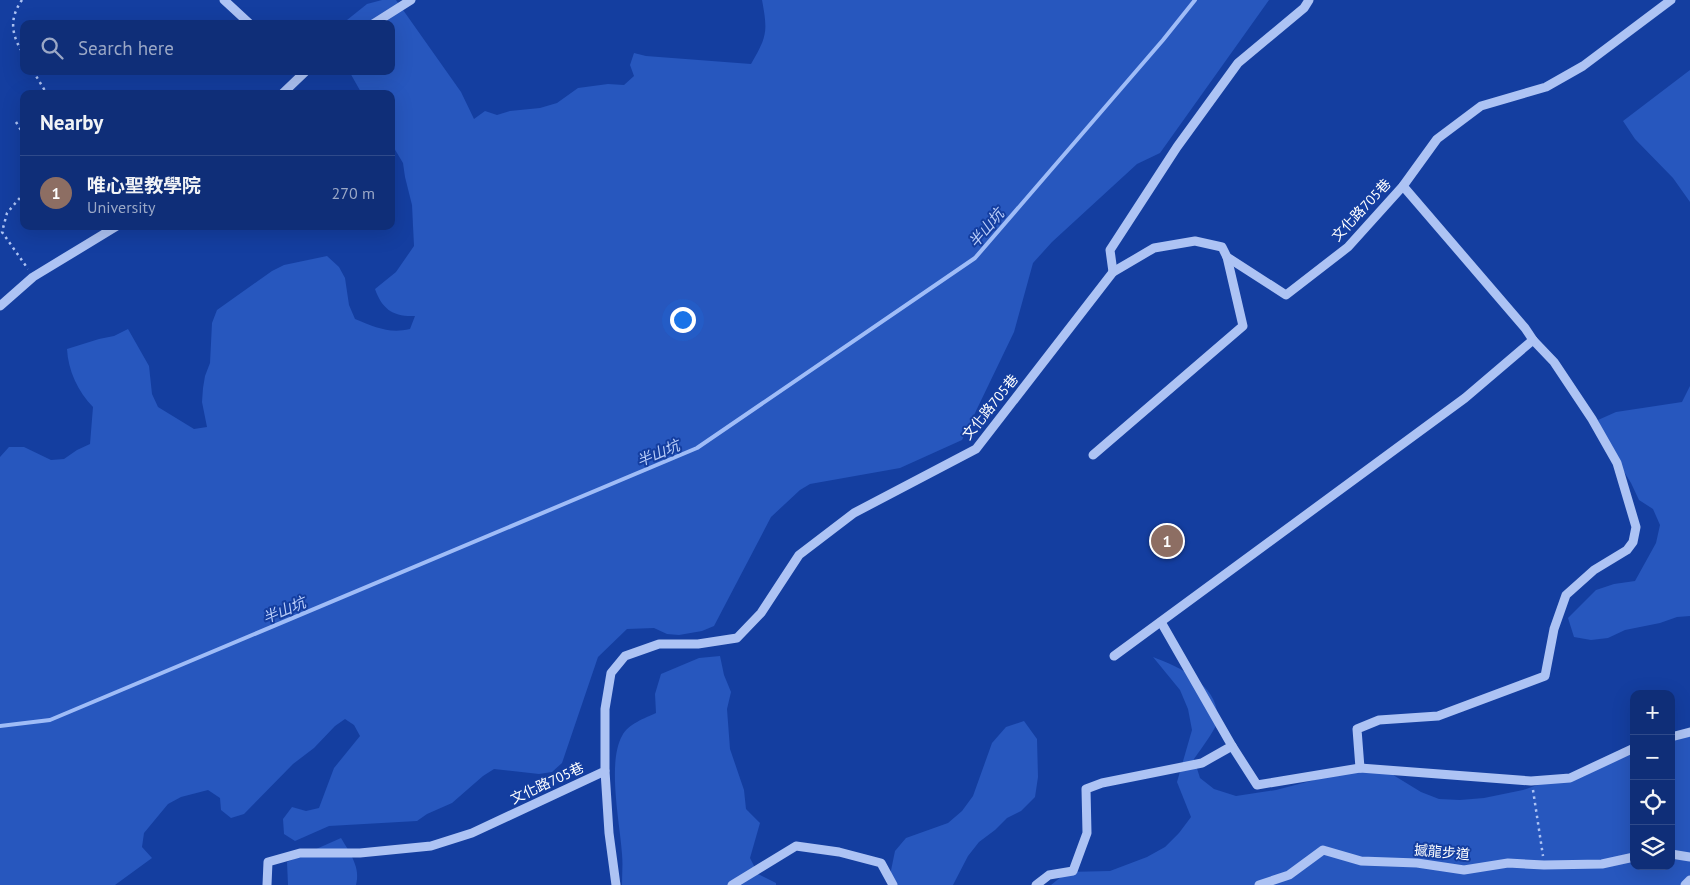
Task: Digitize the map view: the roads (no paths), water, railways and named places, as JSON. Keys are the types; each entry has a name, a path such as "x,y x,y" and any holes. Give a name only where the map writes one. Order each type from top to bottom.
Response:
{"lane":[{"path":"224,0 246,20"},
{"path":"379,20 411,0"},
{"path":"1113,272 1110,250 1177,147 1238,63 1304,8 1310,0"},
{"name":"文化路705巷","path":"267,885 268,862 300,853 360,853 431,846 472,833 605,771 605,709 611,673 625,656 659,644 698,644 737,638 761,613 799,555 854,513 976,449 1113,272 1154,248 1195,241 1222,247 1227,257 1286,295 1348,246 1403,186 1437,139 1482,106 1546,88 1584,66 1671,0"},
{"path":"286,90 302,75"},
{"path":"1360,768 1357,730 1379,720 1438,716 1545,676 1554,629 1566,595 1594,570 1627,550 1633,542 1636,527 1616,463 1592,419 1554,362 1533,340 1525,328 1403,186"},
{"path":"0,306 33,276 110,230"},
{"path":"1093,455 1244,326 1227,257"},
{"path":"1114,656 1465,398 1533,340"},
{"path":"1161,622 1232,746 1257,785 1360,768 1531,781 1570,778 1630,750"},
{"path":"1675,736 1690,732"},
{"path":"1036,885 1049,875 1073,870 1087,833 1086,789 1102,783 1202,763 1232,746"},
{"path":"605,771 609,833 616,885"},
{"path":"732,885 796,846 839,852 881,863 893,885"},
{"name":"撼龍步道","path":"1259,885 1289,875 1324,850 1361,861 1416,862 1464,870 1508,863 1544,865 1602,864 1630,858"},
{"path":"1675,855 1690,857"},
{"path":"1685,885 1690,880"}],"waterway":[{"name":"半山坑","path":"0,726 50,720 697,448 975,258 1163,40 1195,0"}],"place":[{"name":"唯心聖教學院","path":"1167,541"}]}
